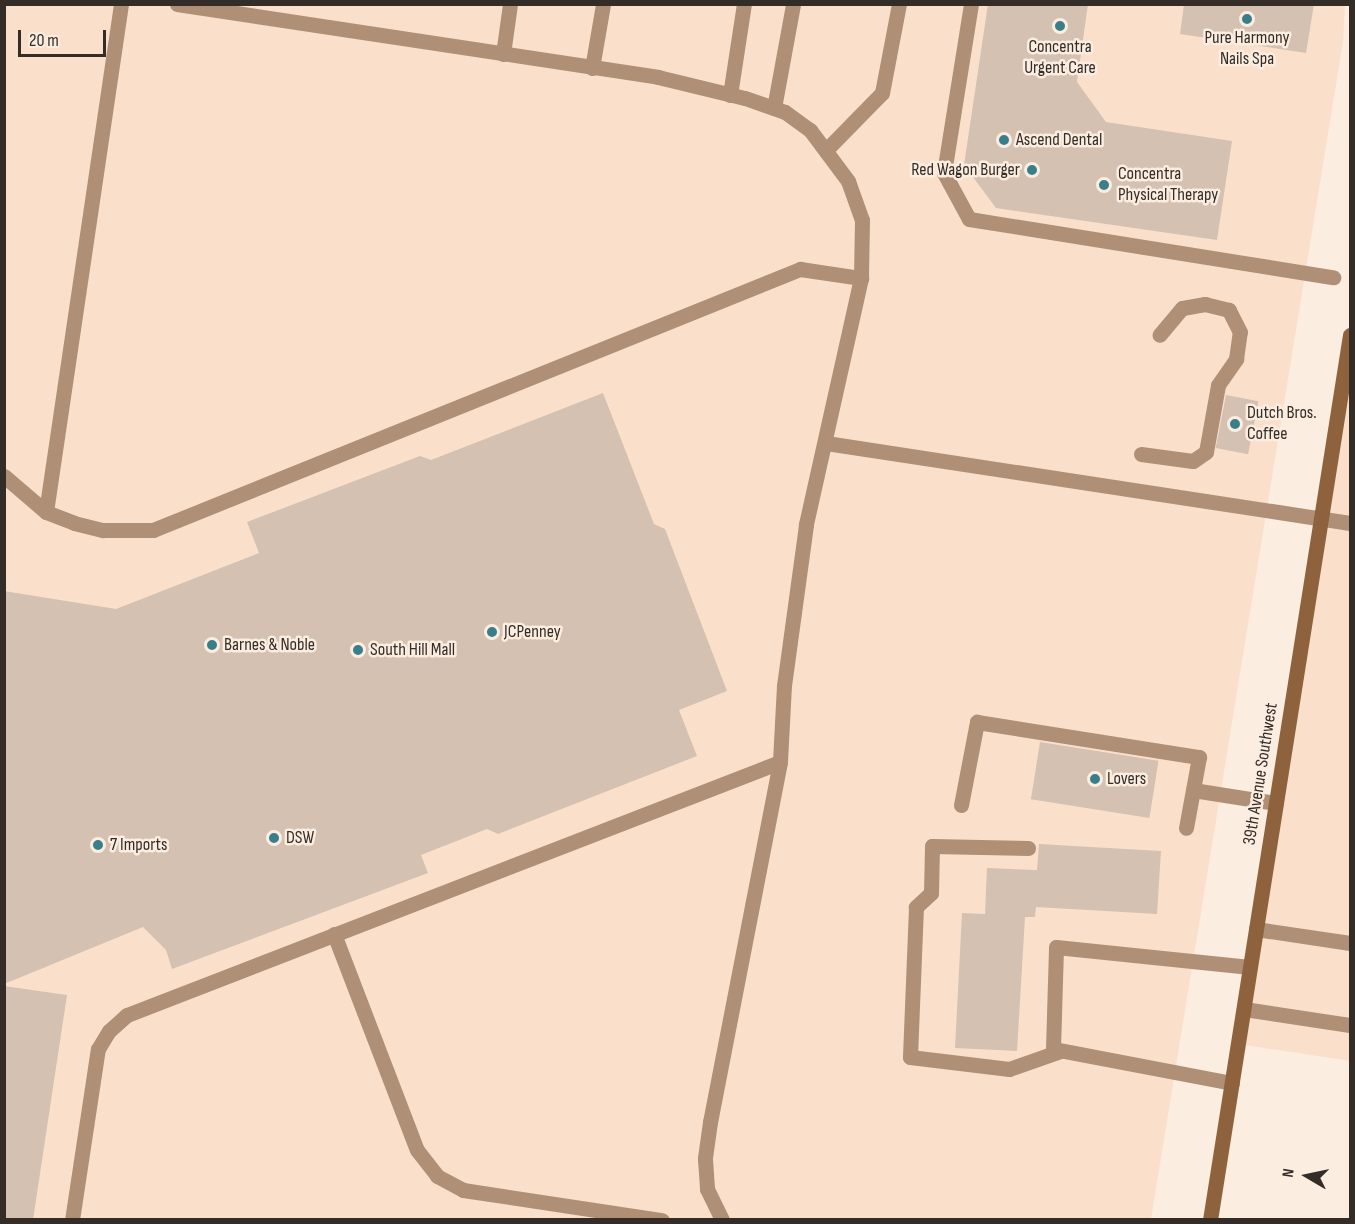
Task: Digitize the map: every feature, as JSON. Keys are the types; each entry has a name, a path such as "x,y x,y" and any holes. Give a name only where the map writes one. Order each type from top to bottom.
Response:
{"main road":[{"name":"39th Avenue Southwest","path":"1210,1220 1350,335"}],"lane":[{"path":"46,512 121,4"},
{"path":"177,4 658,77 730,95 774,108 810,130 848,181 862,220 861,278 806,525 784,685 780,762 705,1159 707,1190 722,1220"},
{"path":"503,54 510,4"},
{"path":"592,68 603,4"},
{"path":"730,95 744,4"},
{"path":"774,108 793,4"},
{"path":"826,149 882,93 899,4"},
{"path":"971,4 944,172 969,219 1333,277"},
{"path":"4,476 46,512 103,530 153,530 800,269 861,278"},
{"path":"1141,454 1193,461 1206,452 1218,385 1236,359 1240,332 1230,310 1205,304 1182,308 1159,335"},
{"path":"826,443 1350,523"},
{"path":"961,805 977,722 1199,757 1186,828"},
{"path":"72,1220 98,1049 109,1031 127,1015 780,762"},
{"path":"1193,790 1276,803"},
{"path":"1028,848 932,846 931,893 916,907 910,1058 1009,1069 1060,1051"},
{"path":"1256,929 1350,943"},
{"path":"334,934 417,1150 437,1176 463,1190 662,1220"},
{"path":"1232,1083 1053,1049 1056,947 1250,967"},
{"path":"1244,1009 1350,1025"}],"shaded area":[{"path":"5,5 1345,5 1343,42 1151,1219 5,1220"},
{"path":"1350,330 1350,1061 1238,1044"}],"building":[{"path":"988,4 1088,4 1077,82 1106,122 1232,141 1217,240 996,208 964,165"},
{"name":"Pure Harmony Nails Spa","path":"1184,4 1314,4 1306,53 1180,34"},
{"name":"South Hill Mall","path":"603,393 654,524 665,529 727,691 679,710 697,756 498,834 487,829 421,855 428,873 172,969 166,950 143,927 4,984 4,591 116,609 259,553 247,522 420,456 431,460"},
{"name":"Dutch Bros. Coffee","path":"1226,395 1258,401 1248,454 1216,448"},
{"name":"Lovers","path":"1040,742 1159,761 1149,818 1031,799"},
{"path":"1039,844 1161,851 1157,914 1036,907 1035,917 1025,917 1017,1051 955,1048 962,913 985,914 987,868 1037,870"},
{"path":"4,986 67,995 33,1220 4,1220"}],"place":[{"name":"Pure Harmony Nails Spa","path":"1247,19"},
{"name":"Concentra Urgent Care","path":"1060,26"},
{"name":"Ascend Dental","path":"1004,140"},
{"name":"Red Wagon Burger","path":"1032,170"},
{"name":"Concentra Physical Therapy","path":"1104,185"},
{"name":"Dutch Bros. Coffee","path":"1235,424"},
{"name":"JCPenney","path":"492,632"},
{"name":"Barnes & Noble","path":"212,645"},
{"name":"South Hill Mall","path":"358,650"},
{"name":"Lovers","path":"1095,779"},
{"name":"DSW","path":"274,838"},
{"name":"7 Imports","path":"98,845"}]}
